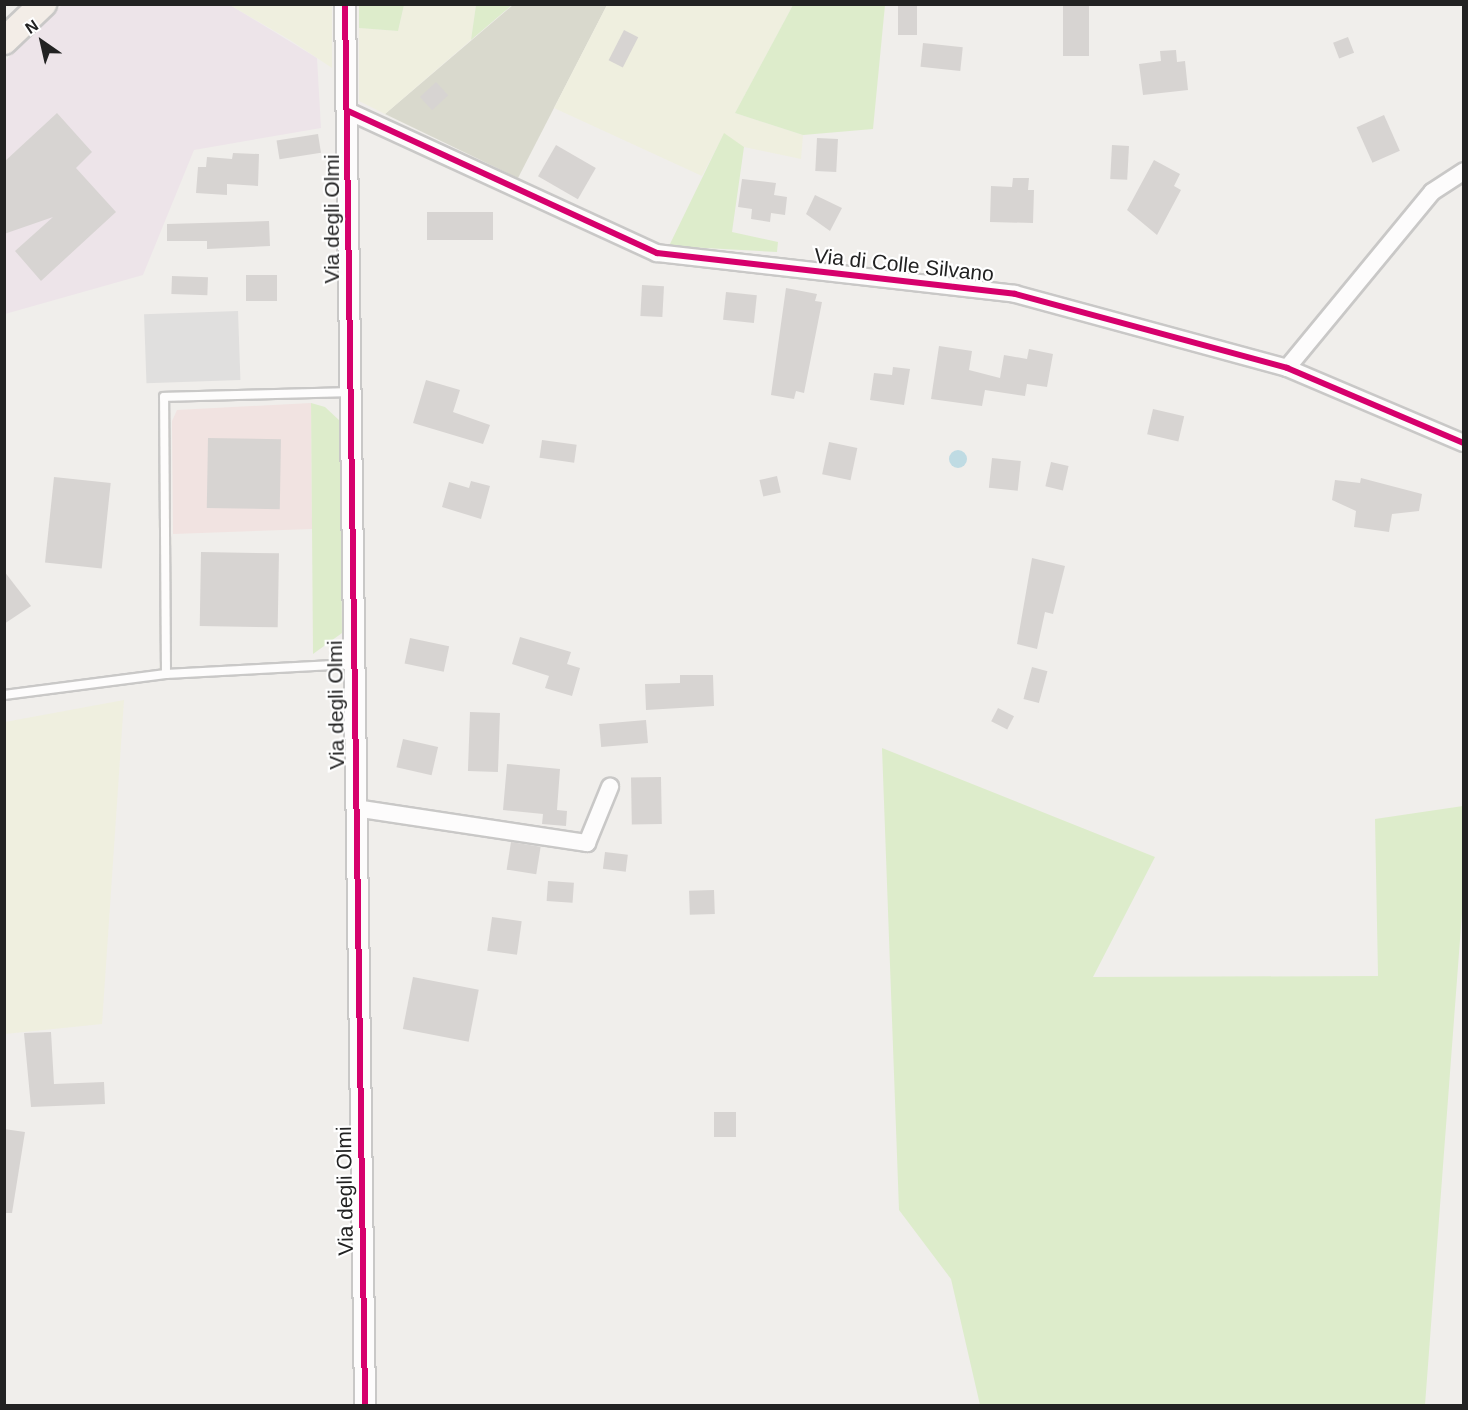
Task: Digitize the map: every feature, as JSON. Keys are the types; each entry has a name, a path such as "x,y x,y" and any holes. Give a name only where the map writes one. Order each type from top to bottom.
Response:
{"main road":[{"path":"4,41 43,4"}],"street":[{"name":"Via degli Olmi","path":"345,4 348,111 352,664 365,1406"},
{"name":"Via di Colle Silvano","path":"348,111 657,253 984,287 1287,368 1464,443"},
{"path":"1287,368 1432,192 1464,171"},
{"path":"355,808 587,843 610,787"}],"lane":[{"path":"166,674 164,397 349,392"},
{"path":"4,695 166,674 352,664"}],"shaded area":[{"path":"62,5 230,5 317,58 321,128 194,150 143,275 5,314 5,61"},
{"path":"513,5 607,5 518,178 385,114"},
{"path":"238,311 240,380 146,383 144,314"},
{"path":"311,403 312,529 173,534 172,421 177,410"}],"green space":[{"path":"476,4 512,5 471,40"},
{"path":"230,5 332,5 332,68 290,40"},
{"path":"359,5 404,5 398,31 359,28"},
{"path":"404,5 476,5 471,40 385,114 359,101 359,28 398,31"},
{"path":"607,5 793,5 735,113 803,135 801,159 744,147 724,134 702,176 554,108"},
{"path":"793,5 885,5 873,129 803,135 735,113"},
{"path":"724,133 744,147 732,232 778,242 777,252 669,246"},
{"path":"311,403 325,407 340,421 342,633 313,654"},
{"path":"124,700 102,1024 5,1034 5,722"},
{"path":"882,748 1155,857 1093,977 1378,976 1375,819 1463,806 1463,900 1425,1405 980,1405 951,1279 899,1210"}],"water":[{"path":"958,450 964,453 967,459 964,465 958,468 952,465 949,459 952,453"}],"building":[{"path":"1063,4 1089,4 1089,56 1063,56"},
{"path":"898,6 917,6 917,35 898,35"},
{"path":"624,30 638,37 623,68 609,60"},
{"path":"1348,37 1354,53 1339,59 1333,43"},
{"path":"923,43 963,47 960,71 920,67"},
{"path":"1176,50 1177,62 1185,61 1188,90 1143,95 1139,64 1161,61 1160,51"},
{"path":"436,82 448,95 432,110 420,97"},
{"path":"57,113 92,152 76,168 116,212 41,281 15,251 53,217 4,234 4,162"},
{"path":"1384,115 1400,151 1372,163 1357,127"},
{"path":"318,134 321,153 279,159 277,141"},
{"path":"817,138 838,139 836,172 815,171"},
{"path":"556,145 596,168 578,199 538,176"},
{"path":"1112,145 1129,146 1127,180 1110,179"},
{"path":"233,153 259,154 258,186 227,184 227,195 196,193 198,167 206,167 207,157 232,159"},
{"path":"1154,160 1180,174 1174,186 1181,190 1157,235 1127,210"},
{"path":"1013,178 1029,178 1028,190 1034,190 1033,223 990,222 991,186 1012,187"},
{"path":"742,179 776,183 774,195 787,197 785,215 771,213 770,222 751,219 752,209 738,207"},
{"path":"815,195 842,208 830,231 806,214"},
{"path":"427,212 493,212 493,240 427,240"},
{"path":"269,221 270,246 207,249 207,241 167,241 167,224"},
{"path":"246,275 277,275 277,301 246,301"},
{"path":"172,276 208,277 207,295 171,294"},
{"path":"642,285 664,286 662,317 640,316"},
{"path":"786,288 817,294 815,301 822,302 804,393 796,391 794,399 771,395"},
{"path":"726,292 757,295 754,323 723,320"},
{"path":"939,346 972,351 969,370 1000,378 1004,355 1027,359 1029,349 1053,354 1047,387 1027,384 1025,396 985,390 982,406 931,399"},
{"path":"893,367 910,369 904,405 870,400 874,373 892,375"},
{"path":"426,380 460,390 453,412 490,425 483,444 413,423"},
{"path":"1153,409 1184,416 1178,442 1147,434"},
{"path":"208,438 281,439 280,509 207,508"},
{"path":"542,440 577,445 574,463 539,458"},
{"path":"829,442 857,448 851,480 822,474"},
{"path":"992,458 1021,461 1018,491 989,488"},
{"path":"1051,462 1069,466 1063,490 1045,486"},
{"path":"777,476 781,493 763,497 759,480"},
{"path":"54,477 111,483 102,568 45,563"},
{"path":"1361,478 1422,494 1419,511 1392,514 1389,532 1354,527 1356,511 1332,500 1335,480 1360,483"},
{"path":"471,481 490,486 481,519 442,507 449,482 469,488"},
{"path":"201,552 279,553 278,627 200,626"},
{"path":"1032,558 1065,566 1053,614 1045,612 1037,649 1017,644"},
{"path":"4,571 31,606 4,624"},
{"path":"520,637 571,652 567,664 580,668 572,696 545,688 549,676 512,664"},
{"path":"410,638 449,646 444,672 405,663"},
{"path":"1032,667 1047,671 1039,703 1023,699"},
{"path":"680,675 713,675 714,706 646,710 645,684 680,683"},
{"path":"998,708 1014,716 1007,730 991,721"},
{"path":"470,712 500,713 498,772 468,771"},
{"path":"646,720 648,743 601,747 599,724"},
{"path":"403,739 438,747 432,775 396,767"},
{"path":"507,764 560,769 557,810 567,811 566,826 542,824 543,814 503,810"},
{"path":"661,777 662,824 632,825 631,778"},
{"path":"511,842 541,847 536,874 507,870"},
{"path":"605,852 628,855 626,872 603,869"},
{"path":"548,881 574,883 573,903 547,901"},
{"path":"714,890 715,914 690,915 689,891"},
{"path":"492,917 522,921 517,955 487,951"},
{"path":"413,977 479,990 469,1042 403,1029"},
{"path":"51,1032 54,1084 104,1082 105,1104 31,1107 24,1033"},
{"path":"714,1112 736,1112 736,1137 714,1137"},
{"path":"4,1129 25,1132 12,1213 4,1213"}],"cycle path":[{"path":"345,4 365,1406"},
{"path":"348,111 657,253 1015,294 1287,368 1464,443"}]}
